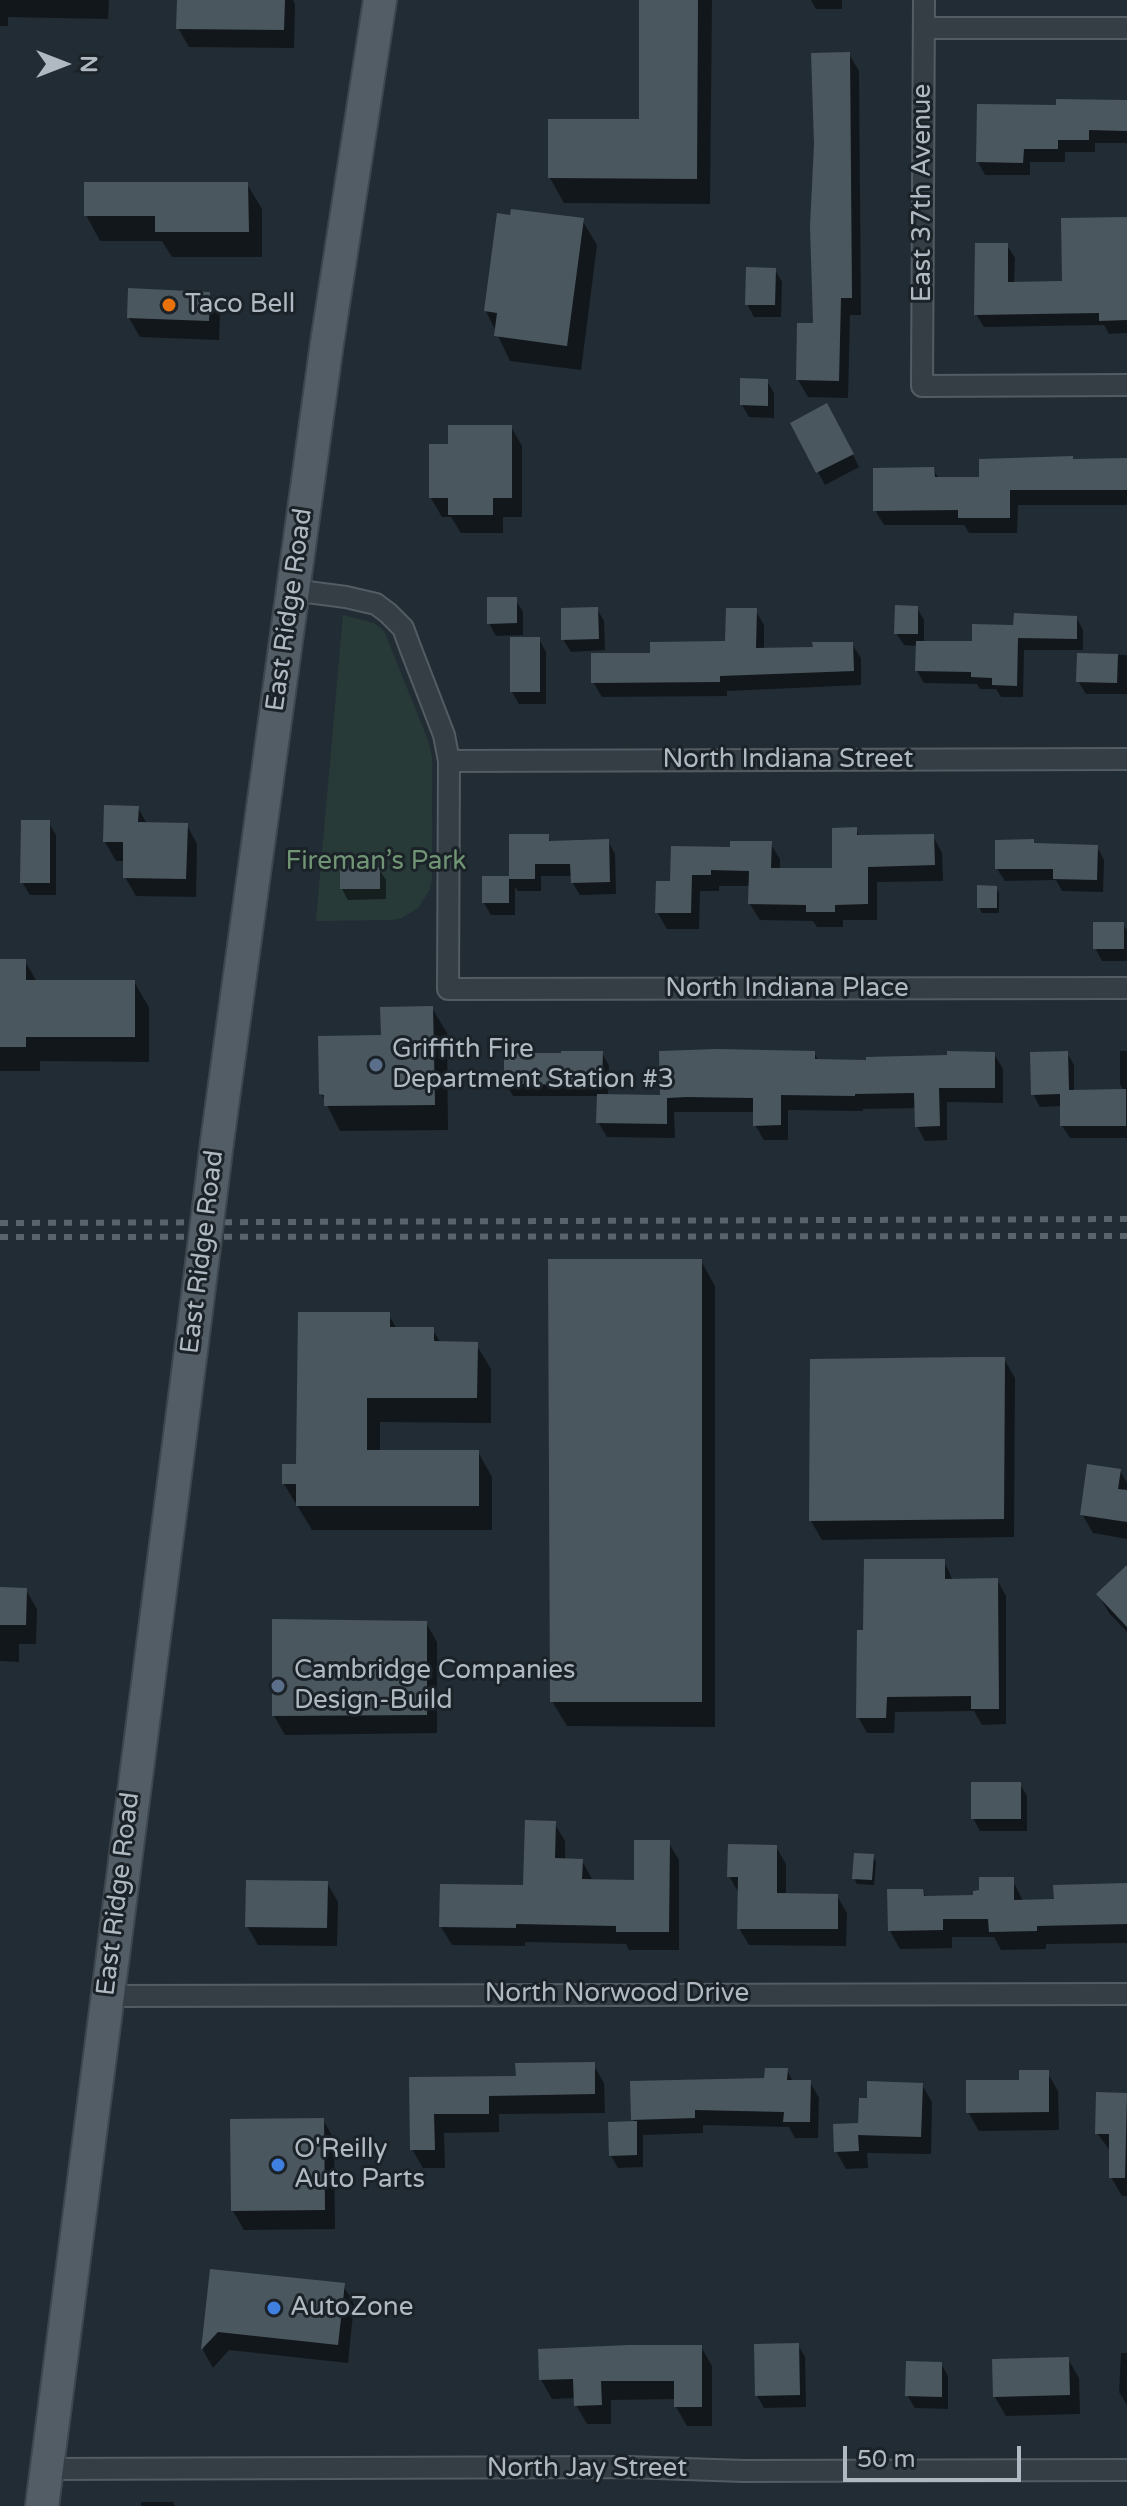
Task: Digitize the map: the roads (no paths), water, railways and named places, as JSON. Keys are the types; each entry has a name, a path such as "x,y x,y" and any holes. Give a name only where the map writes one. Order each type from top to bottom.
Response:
{"main road":[{"name":"East Ridge Road","path":"42,2506 217,1142 292,590 380,0"}],"street":[{"name":"East 37th Avenue","path":"924,0 922,386 1127,385"},
{"path":"924,28 1127,28"},
{"path":"292,590 376,604 403,628 444,735 449,761"},
{"name":"North Indiana Street","path":"449,761 1127,759"},
{"name":"North Indiana Place","path":"449,761 448,989 1127,988"},
{"name":"North Norwood Drive","path":"106,1996 1127,1994"},
{"name":"North Jay Street","path":"46,2469 627,2467 744,2471 1127,2470"}],"railway":[{"path":"0,1223 1127,1219"},
{"path":"0,1237 1127,1236"}],"place":[{"name":"Taco Bell","path":"169,305"},
{"name":"Griffith Fire Department Station #3","path":"376,1065"},
{"name":"Cambridge Companies Design-Build","path":"278,1686"},
{"name":"O'Reilly Auto Parts","path":"278,2165"},
{"name":"AutoZone","path":"274,2308"}],"park label":[{"name":"Fireman’s Park","path":"376,862"}]}
